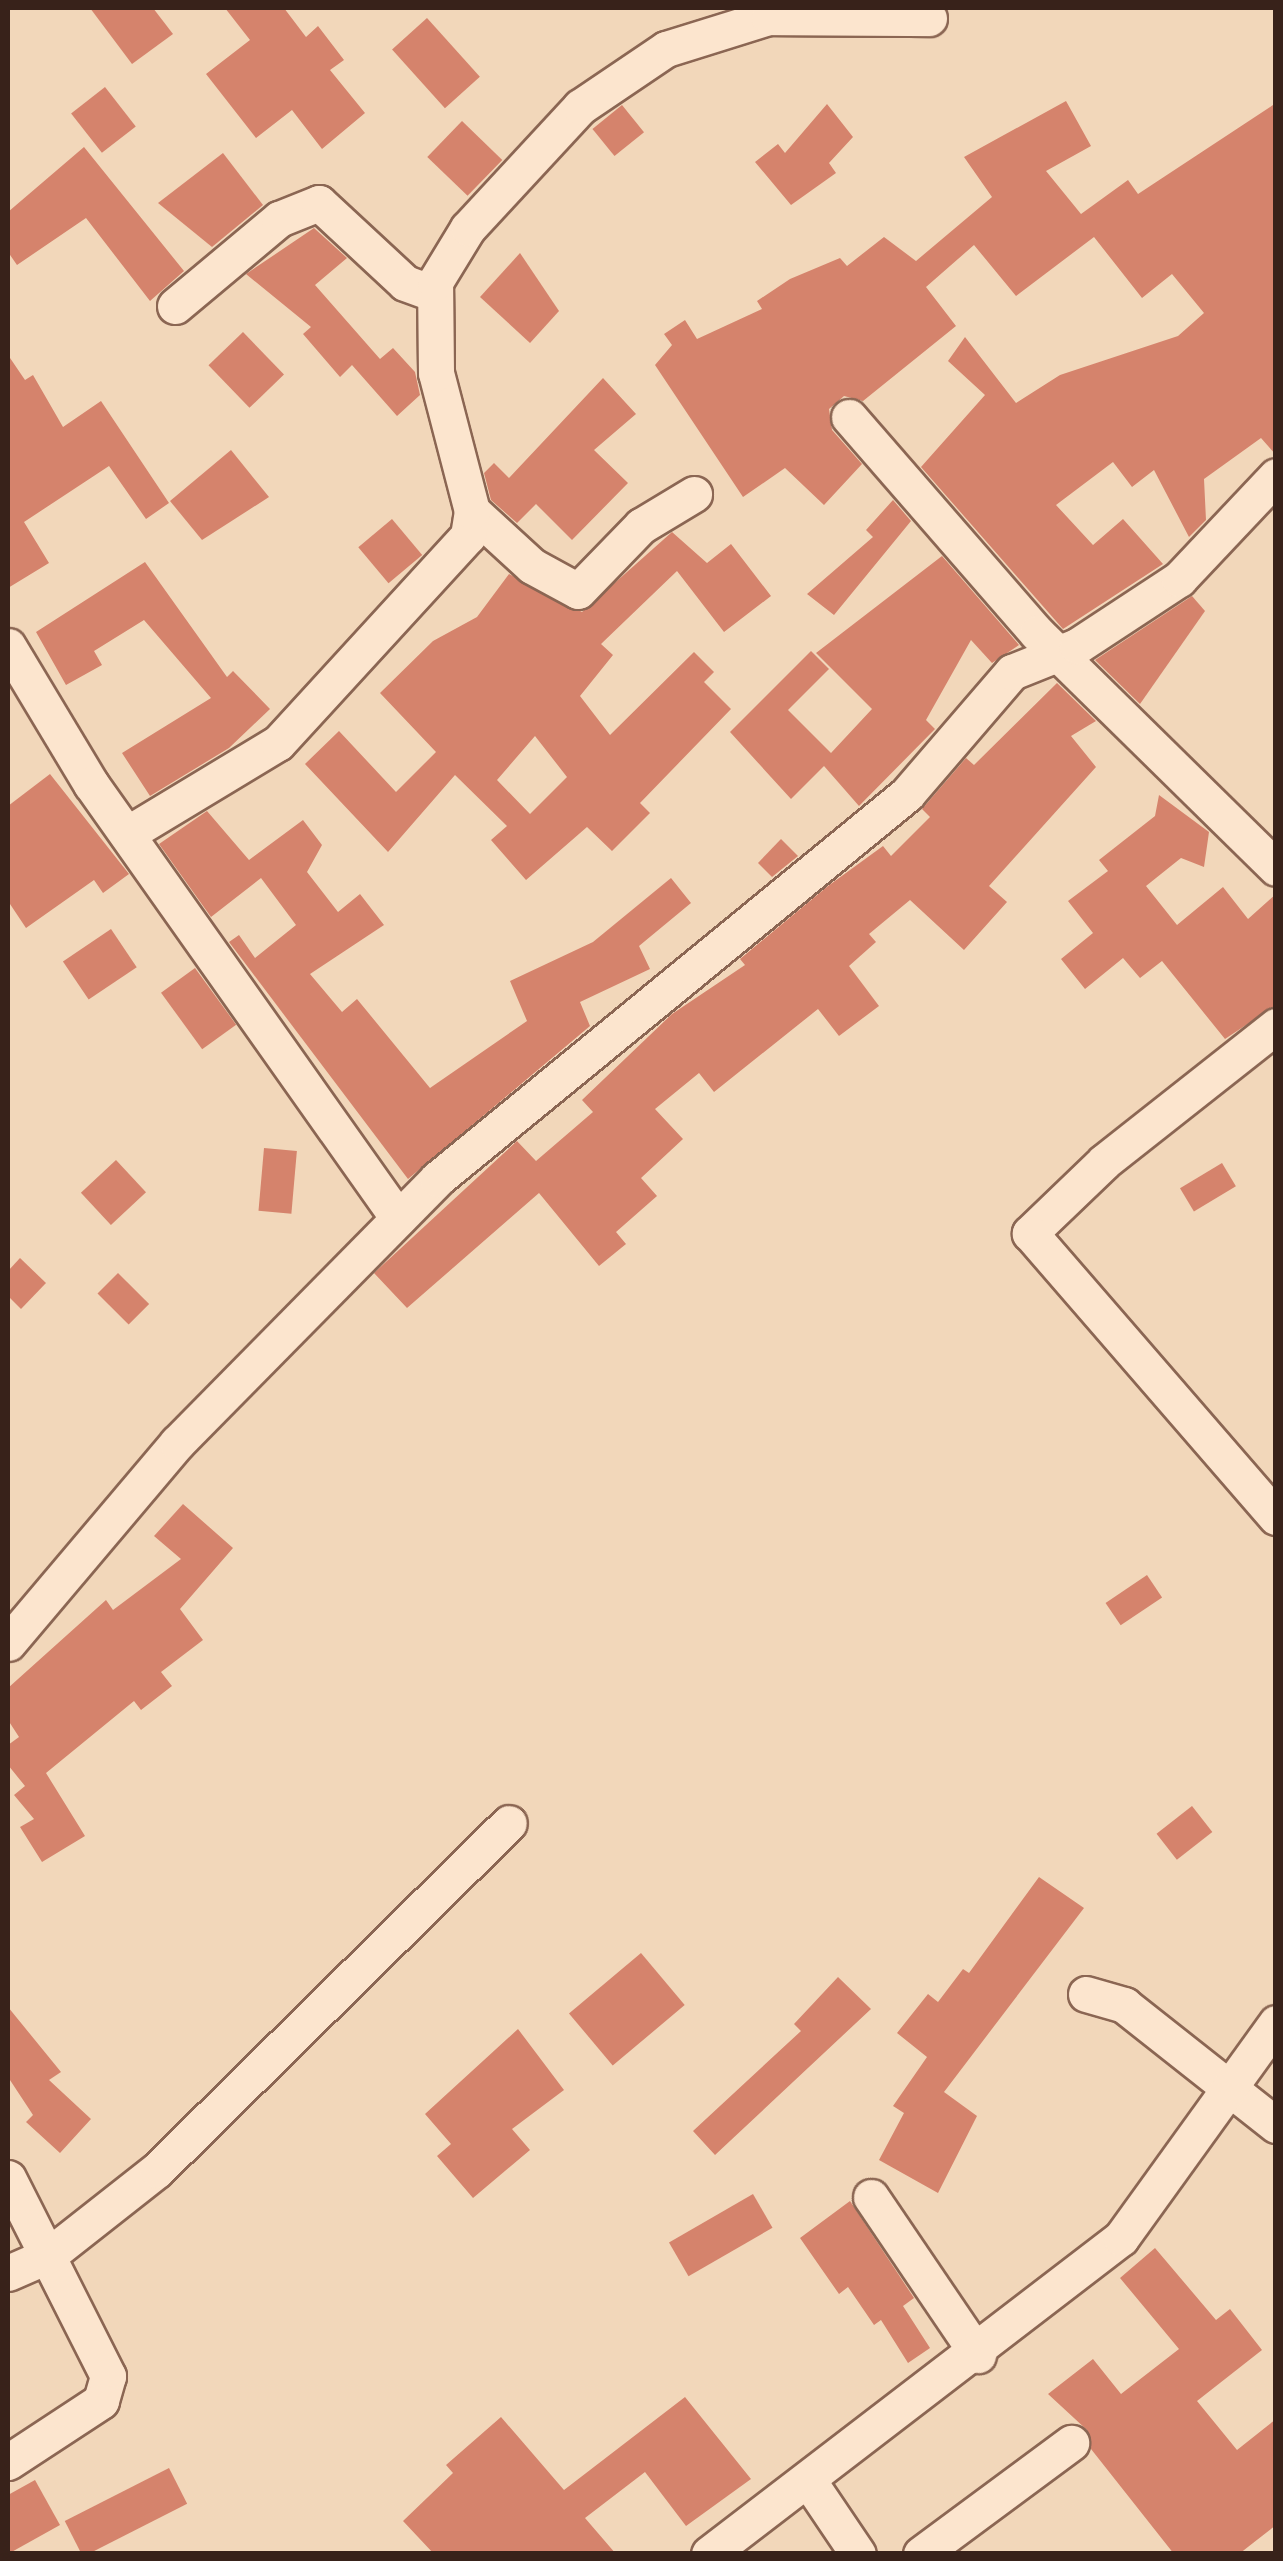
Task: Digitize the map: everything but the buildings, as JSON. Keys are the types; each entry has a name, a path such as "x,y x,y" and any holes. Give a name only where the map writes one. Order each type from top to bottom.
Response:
{"street":[{"path":"694,494 641,526 578,591 532,566 472,511 436,374 433,293 468,228 612,78 666,49 770,17 929,18"},
{"path":"176,306 280,219 319,203 404,282 433,293"},
{"path":"849,417 1061,651 1276,868"},
{"path":"8,1643 177,1444 398,1218 743,920 906,794 1012,672 1061,651 1180,579 1276,476"},
{"path":"127,834 278,742 455,554 472,511"},
{"path":"8,646 127,834 398,1218"},
{"path":"1276,1026 1104,1162 1030,1233 1276,1517"},
{"path":"8,2273 48,2255 157,2170 509,1823"},
{"path":"1086,1994 1136,2014 1226,2094 1276,2125"},
{"path":"708,2554 978,2355 1122,2238 1276,2023"},
{"path":"8,2178 99,2352 106,2391 8,2462"},
{"path":"871,2197 978,2355"},
{"path":"921,2554 1071,2444"},
{"path":"808,2480 858,2554"}]}
